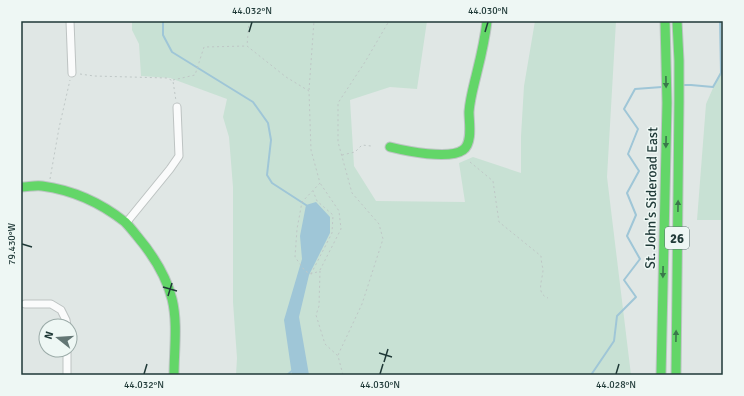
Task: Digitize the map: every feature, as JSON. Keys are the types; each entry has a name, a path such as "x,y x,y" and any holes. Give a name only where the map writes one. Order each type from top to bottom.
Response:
{"main road":[{"path":"390,147 424,153 453,154 459,152 466,146 469,140 470,101 484,42 487,21"},
{"name":"St. John's Sideroad East","path":"661,375 667,103 665,21"},
{"name":"St. John's Sideroad East","path":"676,375 679,101 677,21"},
{"path":"21,187 40,186 61,190 88,199 100,205 126,223 158,264 172,300 174,325 174,375"}],"street":[{"path":"70,21 72,73"},
{"path":"126,223 179,156 177,107"},
{"path":"26,304 51,304 61,310 65,318"},
{"path":"67,358 67,375"}],"path":[{"path":"247,46 249,21"},
{"path":"314,21 309,91 311,150 320,183 339,211 341,229 320,271 319,306 316,315 326,344 338,356 343,375"},
{"path":"338,356 362,304 383,239 379,224 352,193 338,142 338,103 365,62 389,21"},
{"path":"49,188 59,128 72,73 94,76 167,78 173,80 195,75 204,47 247,46 286,77 309,91"},
{"path":"173,80 177,107"},
{"path":"341,155 355,152 362,145 371,146"},
{"path":"470,162 493,181 499,222 541,256 543,270 540,289 544,297 548,298"},
{"path":"320,183 302,202 297,229 295,257 305,271 311,274 320,271"},
{"path":"311,274 332,233 333,215 317,201 313,191"}],"green space":[{"path":"132,21 427,21 417,89 390,87 350,100 354,166 376,201 465,202 459,163 473,157 521,173 521,136 524,86 535,21 616,21 607,177 631,375 236,375 237,358 233,302 233,187 229,137 223,117 227,99 170,78 141,76 139,44 132,30"},
{"path":"723,65 723,220 697,220 706,104"}],"water":[{"path":"316,202 330,217 330,233 309,275 299,317 309,375 292,375 284,320 302,259 300,236 306,205"}],"waterway":[{"path":"163,21 163,35 172,52 253,102 268,123 271,140 267,175 272,183 306,205"},
{"path":"683,85 713,87 721,73 720,21"},
{"path":"591,375 614,341 617,316 636,297 624,280 640,259 627,236 636,215 627,193 639,171 628,154 638,129 624,109 635,89 662,87"},
{"path":"287,375 293,370"}],"traffic: fast":[{"path":"390,147 427,154 456,153 466,147 470,127 470,102 483,47 487,21"},
{"path":"661,375 667,103 665,21"},
{"path":"676,375 679,101 677,21"},
{"path":"21,187 39,186 53,188 86,198 116,215 134,232 158,266 172,299 175,318 174,375"}]}
